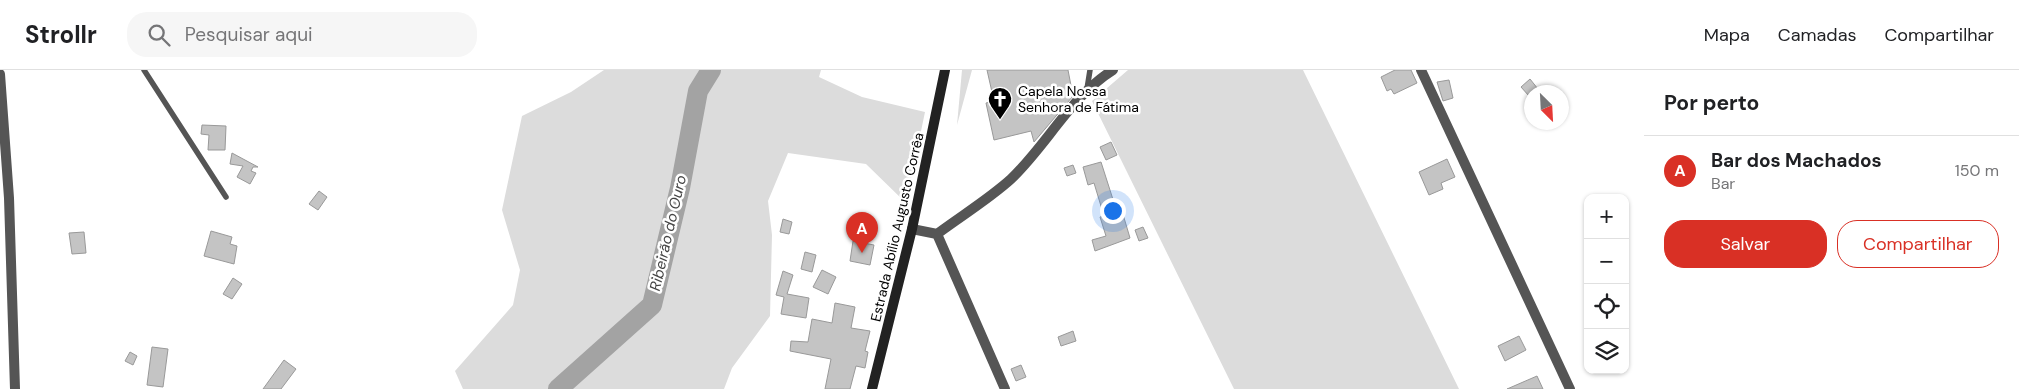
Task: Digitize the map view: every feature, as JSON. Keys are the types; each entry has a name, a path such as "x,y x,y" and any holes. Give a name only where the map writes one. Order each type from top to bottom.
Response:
{"main road":[{"name":"Estrada Abílio Augusto Corrêa","path":"872,389 912,229 945,70"}],"street":[{"path":"912,229 937,234 1011,179 1087,92 1113,70"},
{"path":"1421,70 1570,389"},
{"path":"0,74 9,198 15,389"},
{"path":"937,234 1005,389"}],"lane":[{"path":"144,70 226,197"},
{"path":"1087,92 1090,70"}],"shaded area":[{"path":"604,70 821,70 819,77 862,97 925,112 906,203 866,164 788,153 768,201 772,235 770,316 732,368 724,389 463,389 455,371 513,305 520,270 502,210 522,116 571,92"},
{"path":"962,70 972,70 957,125"},
{"path":"1128,70 1303,70 1459,389 1234,389 1092,101"}],"building":[{"path":"987,70 1068,70 1073,96 1034,142 1031,131 994,140 986,103 994,101"},
{"path":"1395,70 1411,70 1417,83 1394,94 1391,89 1387,91 1381,77"},
{"path":"1530,79 1535,85 1524,85 1524,90 1521,87"},
{"path":"1449,80 1453,98 1443,101 1437,82"},
{"path":"202,125 226,126 225,150 208,150 209,135 201,134"},
{"path":"1111,142 1117,155 1106,160 1100,147"},
{"path":"232,153 258,167 253,167 251,171 256,173 250,184 237,177 243,166 230,164"},
{"path":"1447,159 1455,177 1441,183 1443,189 1429,195 1419,172"},
{"path":"1101,162 1117,212 1122,211 1130,238 1095,251 1092,240 1106,236 1100,217 1104,216 1094,183 1088,185 1083,167"},
{"path":"1073,165 1076,173 1067,176 1064,168"},
{"path":"319,191 327,197 318,210 309,204"},
{"path":"783,219 792,222 789,234 780,232"},
{"path":"1143,227 1148,238 1139,241 1135,230"},
{"path":"211,231 232,237 230,244 237,246 234,264 204,256"},
{"path":"84,232 86,253 72,254 69,233"},
{"path":"853,241 874,245 870,265 850,261"},
{"path":"805,252 816,255 812,272 801,269"},
{"path":"822,270 836,277 828,294 813,287"},
{"path":"783,271 793,275 787,294 809,298 806,318 781,314 784,297 776,295"},
{"path":"233,278 242,284 232,299 223,294"},
{"path":"835,303 855,307 851,328 870,331 865,351 868,352 865,368 856,366 850,389 825,389 831,359 790,351 791,341 808,342 812,319 832,323"},
{"path":"1073,331 1076,341 1061,346 1058,337"},
{"path":"1519,336 1526,350 1505,361 1498,346"},
{"path":"152,347 168,349 163,387 147,385"},
{"path":"130,352 137,356 133,365 125,361"},
{"path":"284,360 296,369 281,389 263,389"},
{"path":"1021,365 1026,377 1016,381 1011,369"},
{"path":"1537,376 1543,389 1507,389"}],"waterway":[{"name":"Ribeirão do Ouro","path":"558,389 652,305 680,188 698,91 711,70"}],"place":[{"name":"Capela Nossa Senhora de Fátima","path":"1000,120"},
{"name":"Bar dos Machados","path":"862,253"}]}
